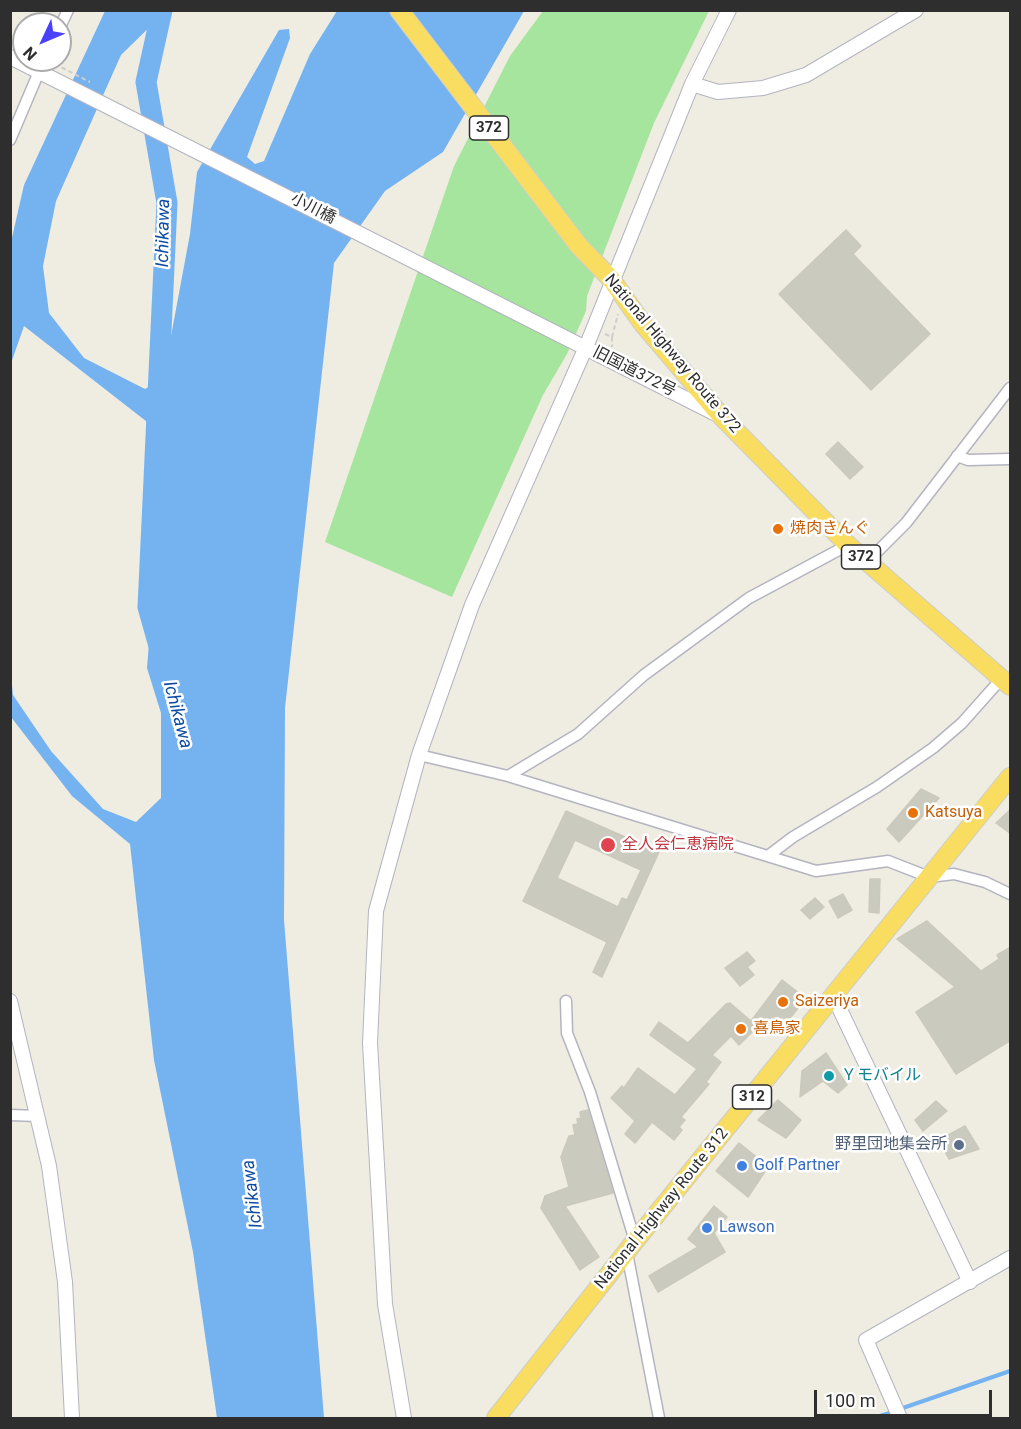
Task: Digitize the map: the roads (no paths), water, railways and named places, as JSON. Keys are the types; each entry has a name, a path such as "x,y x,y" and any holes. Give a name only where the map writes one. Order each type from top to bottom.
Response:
{"highway":[{"name":"National Highway Route 372","path":"399,10 579,246 611,279 643,324 722,417 848,545 1006,682"},
{"name":"National Highway Route 312","path":"496,1419 833,995 1011,777"}],"street":[{"path":"404,1419 385,1304 370,1043 376,911 419,755 472,605 582,345 635,227 692,84 729,10"},
{"path":"692,84 718,92 763,88 806,75 916,10"},
{"path":"10,140 42,72"},
{"name":"小川橋","path":"52,72 582,345"},
{"name":"旧国道372号","path":"582,345 722,417"},
{"path":"867,562 906,523 1011,388"},
{"path":"957,456 968,460 1011,459"},
{"path":"508,776 578,734 644,675 749,598 848,545"},
{"path":"768,856 793,837 877,787 933,748 1006,682"},
{"path":"419,755 508,776 816,871 888,861 929,877 954,874 985,882 1011,894"},
{"path":"833,995 970,1282"},
{"path":"10,1000 49,1166 64,1282 72,1419"},
{"path":"566,1001 570,1043 590,1092 631,1247 659,1419"},
{"path":"10,1115 38,1116"},
{"path":"900,1419 866,1340 1011,1258"}],"water":[{"path":"105,11 166,11 121,55 56,201 43,266 49,313 84,358 145,389 163,379 190,234 197,172 279,30 289,29 290,38 247,157 255,164 264,161 310,54 337,11 524,11 443,152 385,191 334,263 285,708 284,920 324,1418 217,1418 193,1252 154,1060 130,844 72,796 11,717 10,666 13,695 51,751 103,809 136,822 161,798 161,713 147,668 161,493 160,432 24,326 10,366 11,242 24,185"}],"waterway":[{"name":"Ichikawa","path":"159,646 148,607 167,203 146,82 162,10"},
{"path":"900,1409 1010,1371"},
{"path":"873,1418 893,1412"}],"place":[{"name":"焼肉きんぐ","path":"778,529"},
{"name":"Katsuya","path":"913,813"},
{"name":"全人会仁恵病院","path":"608,845"},
{"name":"Saizeriya","path":"783,1002"},
{"name":"喜鳥家","path":"741,1029"},
{"name":"Ｙモバイル","path":"829,1076"},
{"name":"野里団地集会所","path":"959,1145"},
{"name":"Golf Partner","path":"742,1166"},
{"name":"Lawson","path":"707,1228"}]}
